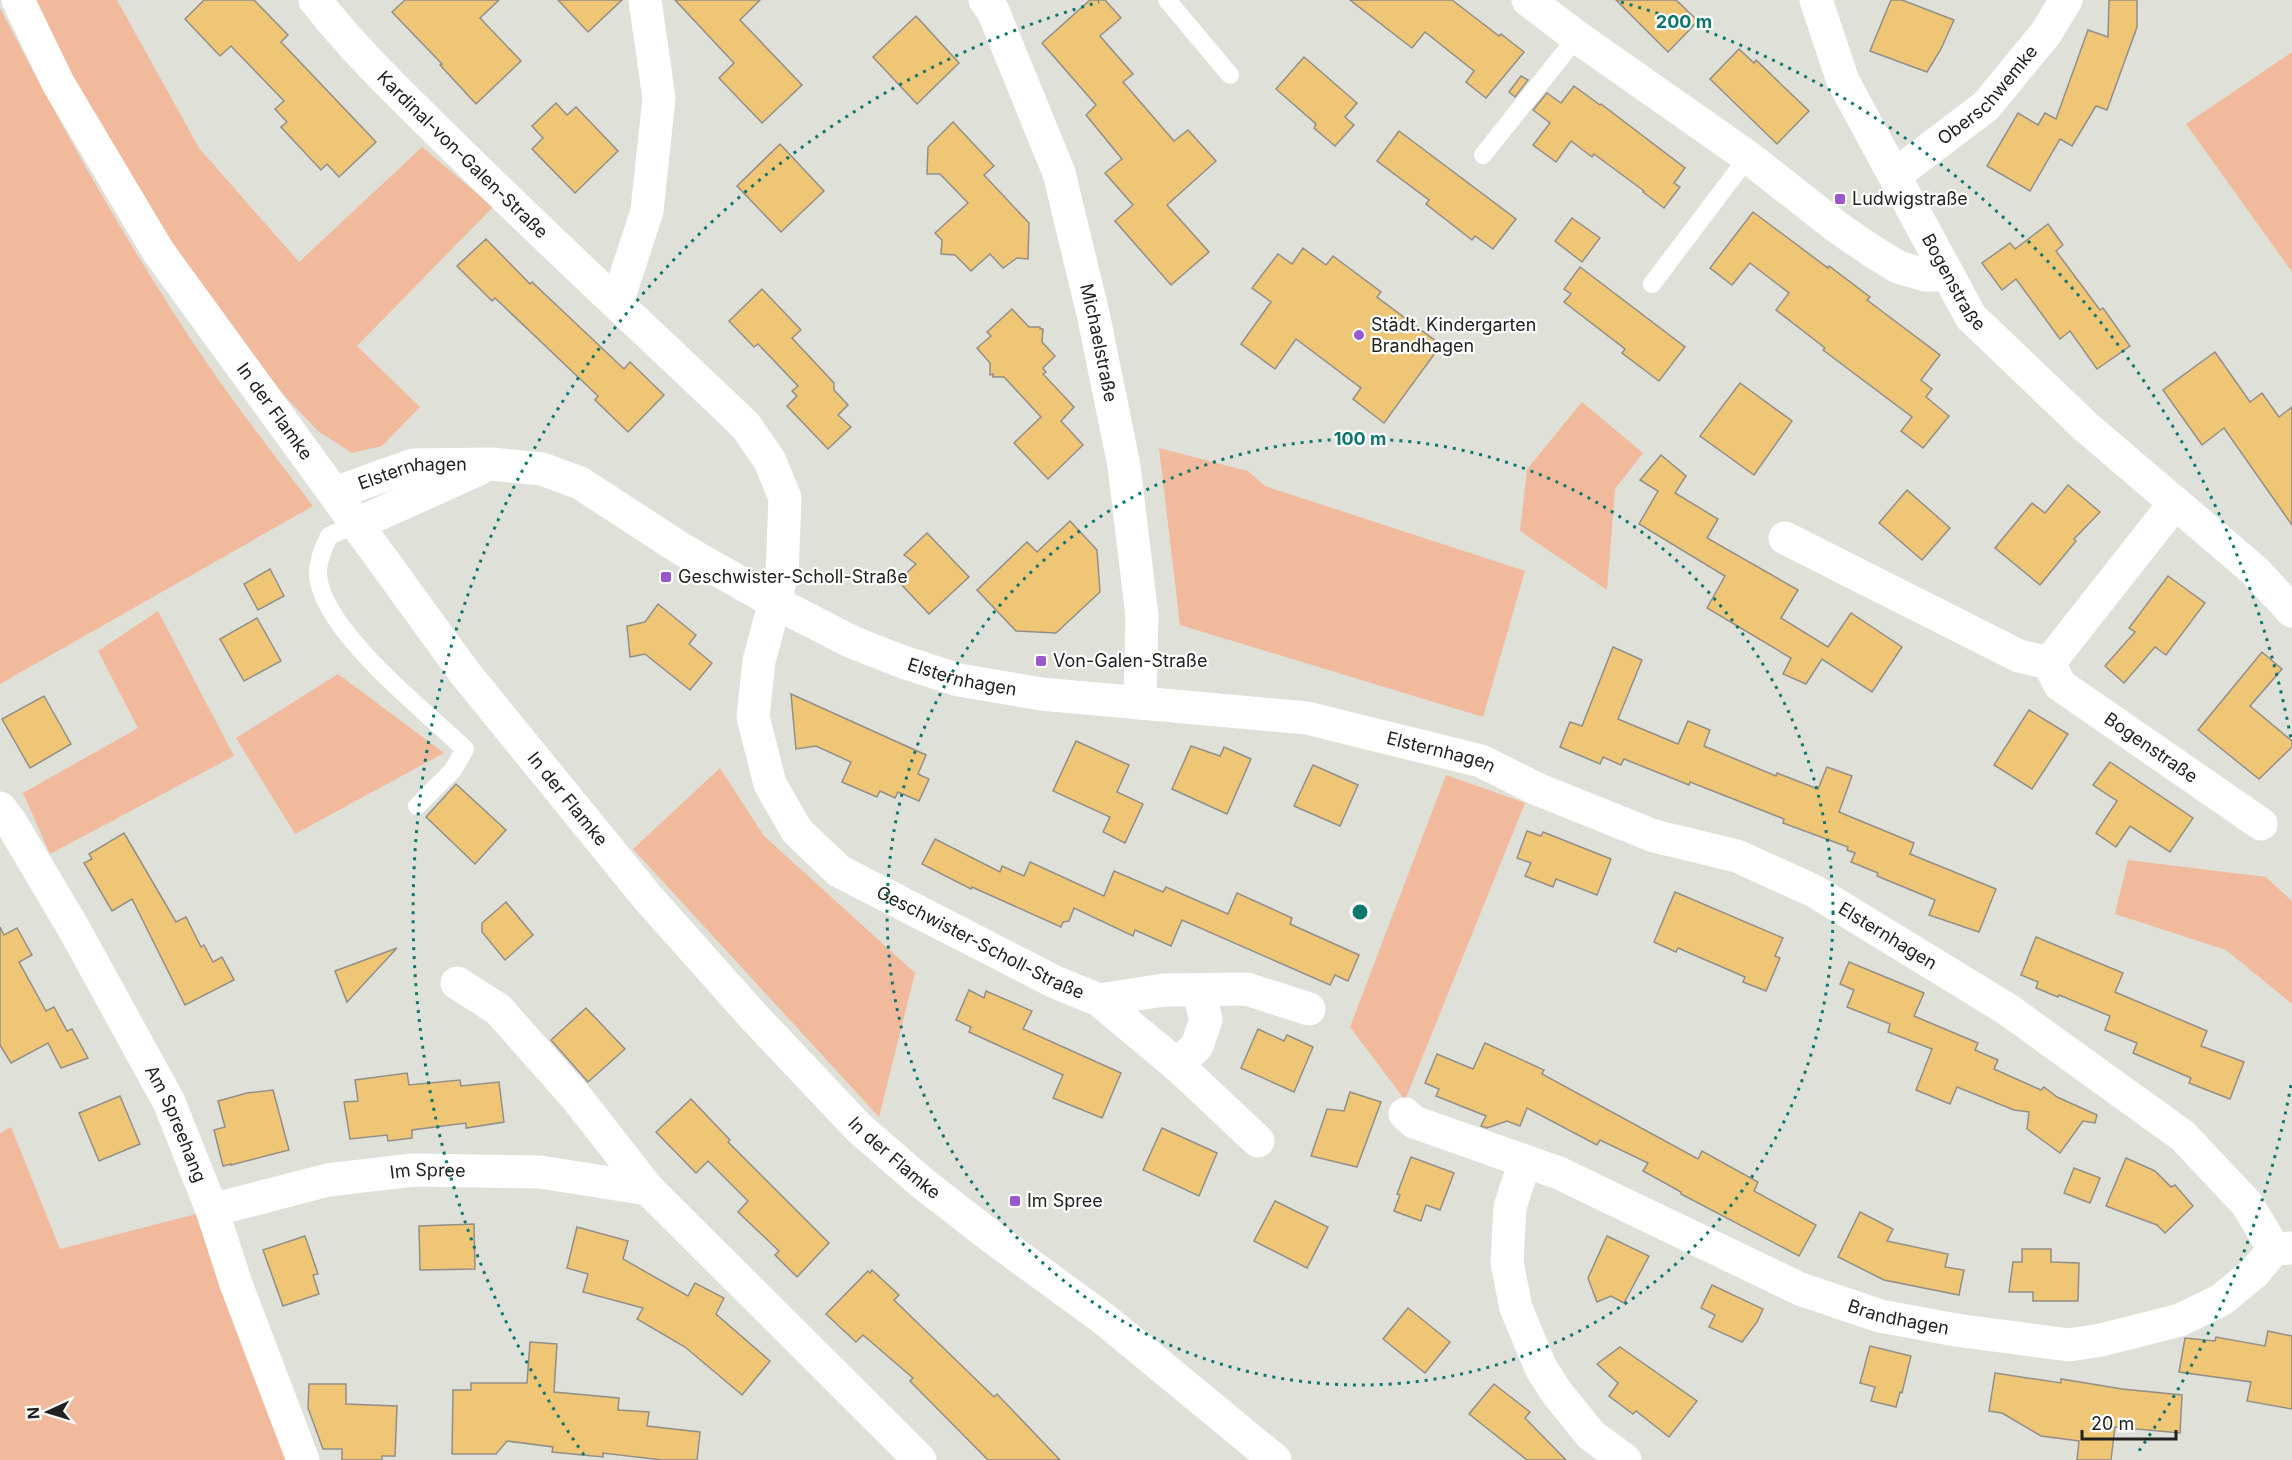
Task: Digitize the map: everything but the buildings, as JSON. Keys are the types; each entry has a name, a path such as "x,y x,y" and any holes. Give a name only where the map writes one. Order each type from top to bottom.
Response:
{"street":[{"name":"In der Flamke","path":"18,0 58,83 158,251 464,672 648,898 754,1017 859,1128 921,1182 1104,1319 1275,1460"},
{"name":"Kardinal-von-Galen-Straße","path":"315,0 408,102 746,426 770,461 785,498 782,575 776,603"},
{"path":"617,303 647,211 660,98 645,0"},
{"path":"1528,0 1748,157 1837,227 1898,267 1924,274 1947,275"},
{"name":"Bogenstraße","path":"1816,0 1843,81 1971,317 2086,427 2255,572 2292,610"},
{"name":"Oberschwemke","path":"1895,175 1986,106 2046,33 2066,0"},
{"name":"Michaelstraße","path":"997,4 1059,173 1094,318 1124,466 1142,616 1140,703"},
{"name":"Elsternhagen","path":"357,524 491,464"},
{"name":"Elsternhagen","path":"335,493 413,465 491,464 542,469 580,483 683,550 776,603 852,642 903,662 959,680 1041,694 1307,718 1481,761 1537,789 1654,836 1737,856 1814,891 2007,1009 2183,1136 2247,1204 2283,1249"},
{"path":"1785,538 2019,656 2049,663 2175,503"},
{"name":"Geschwister-Scholl-Straße","path":"776,603 759,661 753,717 770,784 797,831 839,871 1055,982 1100,1000 1177,1065 1258,1142"},
{"name":"Bogenstraße","path":"2049,663 2060,685 2261,824"},
{"name":"Am Spreehang","path":"0,808 74,929 169,1102 212,1210 236,1284 303,1460"},
{"path":"457,983 498,1009 576,1097 648,1189 920,1460"},
{"name":"Geschwister-Scholl-Straße","path":"1100,1000 1164,990 1247,989 1309,1009"},
{"path":"1177,1065 1197,1046 1206,1019 1198,991"},
{"name":"Brandhagen","path":"1405,1114 1414,1122 1559,1173 1800,1289 1880,1316 1956,1330 2068,1345 2102,1340 2180,1320 2221,1300 2283,1249"},
{"path":"1525,1161 1510,1207 1507,1262 1516,1308 1541,1368 1557,1393 1591,1435 1625,1460"},
{"name":"Im Spree","path":"212,1210 328,1180 413,1170 540,1172 648,1189"}],"lane":[{"path":"1167,0 1230,75"},
{"path":"1483,155 1577,37"},
{"path":"1652,284 1748,157"},
{"path":"357,524 329,536 323,550 318,574 324,598 345,632 368,658 465,748 453,770 417,806"}],"shaded area":[{"path":"29,0 117,0 199,148 299,262 422,147 493,207 357,346 420,407 382,446 352,453 318,431 281,392 114,162"},
{"path":"0,8 73,145 152,279 222,384 313,506 0,684"},
{"path":"2292,52 2292,272 2186,124"},
{"path":"1582,402 1643,453 1615,489 1607,590 1520,531 1527,469"},
{"path":"1159,448 1248,471 1265,486 1525,571 1483,717 1180,625"},
{"path":"158,611 234,756 50,854 23,793 138,728 98,651"},
{"path":"338,674 444,753 295,834 236,738"},
{"path":"720,768 764,836 915,973 879,1117 633,849"},
{"path":"1446,775 1525,803 1405,1100 1350,1027"},
{"path":"2128,860 2266,877 2292,901 2292,1004 2226,950 2115,914"},
{"path":"11,1127 60,1249 212,1210 304,1460 0,1460 0,1133"}],"place":[{"name":"Ludwigstraße","path":"1840,199"},
{"name":"Städt. Kindergarten Brandhagen","path":"1359,335"},
{"name":"Geschwister-Scholl-Straße","path":"666,577"},
{"name":"Von-Galen-Straße","path":"1041,661"},
{"name":"Im Spree","path":"1015,1201"}]}
